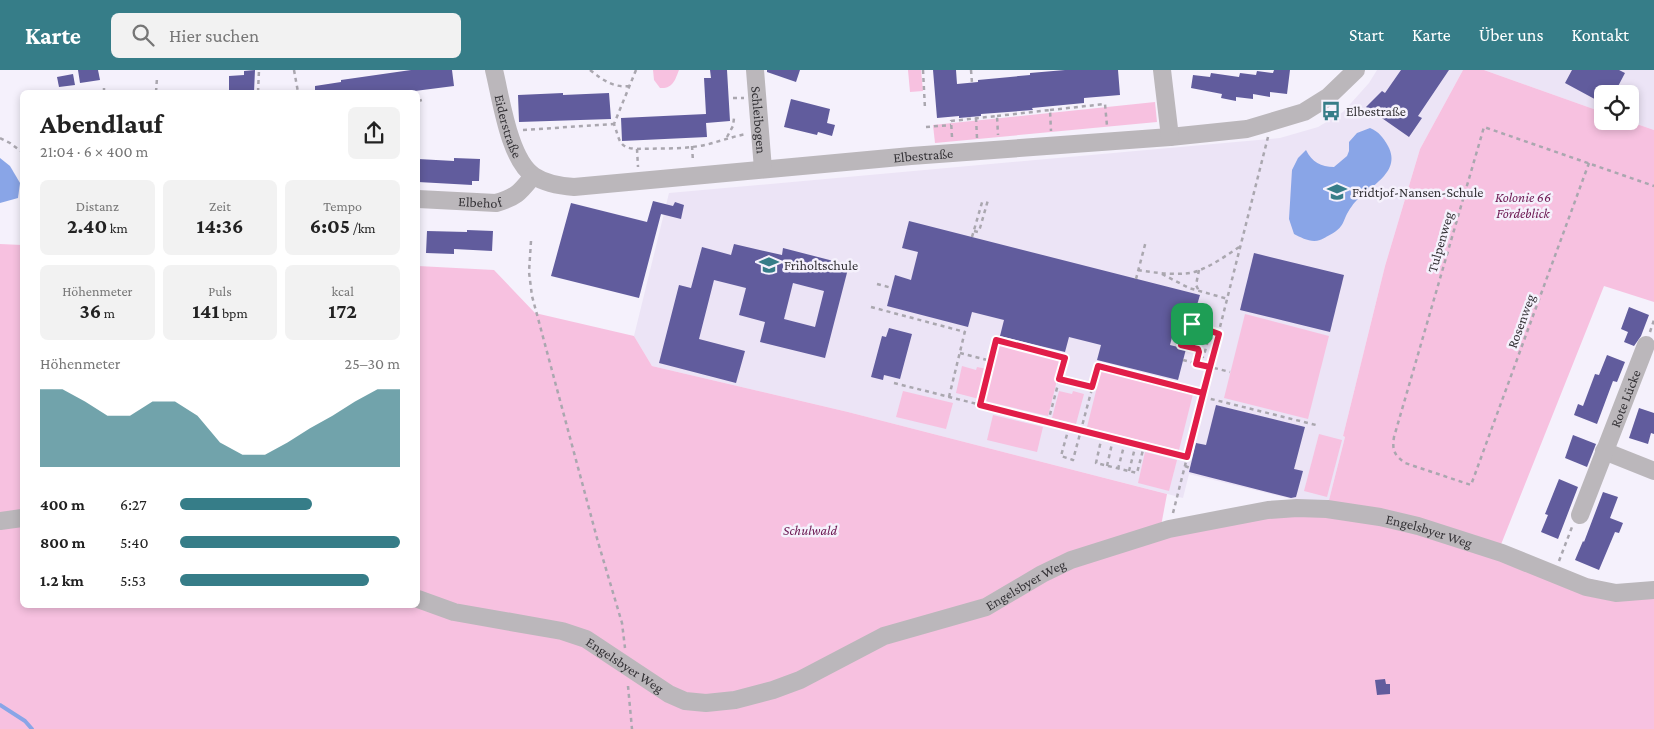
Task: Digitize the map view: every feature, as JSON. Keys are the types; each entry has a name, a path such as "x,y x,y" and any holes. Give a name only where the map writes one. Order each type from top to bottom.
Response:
{"street":[{"name":"Eiderstraße","path":"494,70 512,145 521,164 533,176"},
{"name":"Schleibogen","path":"755,70 764,169"},
{"path":"1162,70 1170,137"},
{"name":"Elbestraße","path":"533,176 558,186 574,187 954,152 1109,142 1247,129 1304,112 1328,97 1356,70"},
{"name":"Elbehof","path":"420,199 496,203 508,200 520,193 533,176"},
{"name":"Rote Lücke","path":"1580,514 1646,345"},
{"path":"1604,451 1654,471"},
{"name":"Engelsbyer Weg","path":"420,600 454,612 562,631 586,639 669,694 686,701 706,703 735,700 773,690 800,680 884,636 986,607 1042,574 1071,560 1169,529 1268,510 1297,508 1330,509 1380,517 1418,526 1502,553 1586,588 1616,593 1654,590"},
{"path":"0,520 20,518"}],"path":[{"path":"258,90 259,70"},
{"path":"294,70 298,90"},
{"path":"590,70 611,85 630,86"},
{"path":"595,70 596,75"},
{"path":"636,70 614,124 624,147 637,149 692,146 760,132"},
{"path":"923,70 925,109"},
{"path":"971,70 972,83"},
{"path":"156,90 157,78"},
{"path":"620,86 627,94"},
{"path":"926,127 951,124 951,121 1105,104 1109,142"},
{"path":"1050,110 1052,146"},
{"path":"997,116 999,149"},
{"path":"726,138 733,126 734,118"},
{"path":"976,118 978,151"},
{"path":"1169,529 1272,122"},
{"path":"509,131 614,124"},
{"path":"951,124 954,152"},
{"name":"Tulpenweg","path":"1471,485 1405,463 1396,457 1392,448 1484,127 1654,186"},
{"path":"0,138 20,150"},
{"path":"637,149 639,181"},
{"name":"Rosenweg","path":"1471,485 1589,163"},
{"path":"972,237 983,199"},
{"path":"974,232 978,232 980,228 988,200"},
{"path":"531,241 529,272 532,296 598,542 622,623 632,729"},
{"path":"1136,279 1146,241"},
{"path":"1138,270 1187,273 1199,270 1241,246"},
{"path":"1199,270 1196,286 1200,292"},
{"path":"1158,272 1182,286 1228,299"},
{"path":"877,284 892,288"},
{"path":"871,307 965,332"},
{"path":"1196,364 1198,349 1181,346 1188,325 1208,329 1219,334"},
{"path":"949,397 966,327"},
{"path":"1198,357 1203,357 1211,332"},
{"path":"980,405 996,340 1065,358 1048,422"},
{"path":"960,353 991,361"},
{"path":"1069,427 1061,456 1073,460 1099,360"},
{"path":"1183,360 1230,372"},
{"path":"1098,366 1316,426"},
{"path":"1059,379 1092,387"},
{"path":"894,383 1187,457"},
{"path":"1102,436 1096,463 1129,472 1137,473 1144,446"},
{"path":"1107,466 1113,439"},
{"path":"1118,469 1124,442"},
{"path":"1129,472 1136,444"},
{"path":"1185,466 1190,468"},
{"path":"1555,574 1573,525 1580,514"}],"shaded area":[{"path":"1377,70 1463,70 1420,149 1385,266 1329,500 1296,500 1189,474 1183,498 848,412 652,366 634,336 669,193 1280,138 1318,127 1343,112 1369,83"},
{"path":"1484,70 1654,70 1654,130 1639,125 1639,85 1594,85 1594,109"}],"green space":[{"path":"653,70 679,70 671,85 660,88 654,80"},
{"path":"908,70 921,70 923,91 910,92"},
{"path":"1463,70 1484,70 1594,109 1594,130 1639,130 1639,125 1654,130 1654,302 1604,286 1496,557 1654,594 1654,729 0,729 0,244 20,245 20,608 420,608 420,266 494,270 535,313 634,336 652,366 848,412 1167,494 1161,526 1270,506 1329,500 1385,266 1420,149"},
{"path":"1155,102 1157,122 935,143 933,125"},
{"path":"1245,314 1329,336 1308,419 1224,398"},
{"path":"999,345 1062,361 1048,416 985,401"},
{"path":"962,366 976,370 977,367 987,369 979,399 956,393"},
{"path":"1101,371 1193,394 1179,450 1087,427"},
{"path":"903,391 953,403 946,429 896,417"},
{"path":"1059,391 1072,394 1073,391 1084,394 1076,424 1052,418"},
{"path":"993,415 1043,427 1037,452 987,440"},
{"path":"1319,434 1342,440 1327,497 1304,491"},
{"path":"1145,452 1177,460 1169,491 1138,483"}],"water":[{"path":"1370,128 1380,135 1388,146 1391,165 1387,172 1352,206 1338,230 1321,240 1313,241 1294,234 1289,219 1292,170 1298,158 1306,150 1317,163 1334,167 1347,156 1349,142 1357,133"},
{"path":"0,158 10,166 20,183 18,198 0,203"}],"building":[{"path":"78,70 98,70 100,80 80,83"},
{"path":"255,70 254,90 229,90 229,76 244,75 244,71"},
{"path":"411,70 452,70 454,86 420,90 315,90 315,86 341,82 341,80"},
{"path":"710,70 727,70 730,121 706,123 707,137 622,141 621,118 706,114 704,78 711,78"},
{"path":"767,70 800,70 796,82 767,72"},
{"path":"933,70 956,70 957,84 1030,75 1030,73 1065,70 1118,70 1120,95 1084,98 1084,103 1032,108 1033,110 981,114 981,116 959,118 959,116 937,118"},
{"path":"1274,70 1290,70 1287,94 1270,92 1270,97 1253,94 1253,99 1236,97 1236,101 1221,98 1222,94 1191,88 1193,75 1210,77 1211,73 1239,77 1240,73 1256,75 1257,71 1273,73"},
{"path":"1401,70 1449,70 1418,116 1422,118 1409,137 1366,107 1382,91 1385,93"},
{"path":"1572,70 1619,70 1625,73 1619,85 1594,85 1594,99 1565,83"},
{"path":"73,74 75,85 59,87 57,77"},
{"path":"563,93 563,95 609,93 611,119 519,122 518,95"},
{"path":"791,99 830,109 827,123 835,125 832,136 818,132 817,135 784,127"},
{"path":"454,158 480,159 479,181 472,181 472,185 420,182 420,159 454,161"},
{"path":"653,201 673,206 675,202 684,205 681,219 661,214 639,298 551,276 571,203 647,222"},
{"path":"909,221 1200,295 1192,322 1177,318 1170,345 1186,349 1178,380 1097,360 1101,345 1069,337 1065,352 1000,336 1004,320 972,312 968,327 887,306 895,275 911,280 918,252 902,248"},
{"path":"467,230 493,231 492,251 454,249 454,254 426,253 427,231 467,232"},
{"path":"734,244 782,255 783,248 849,265 825,358 760,342 765,322 739,315 746,288 714,280 699,339 745,351 736,383 659,363 679,285 691,288 702,247 731,255","holes":["793,283 824,291 815,327 784,319"]},
{"path":"1254,253 1344,275 1330,332 1240,310"},
{"path":"1629,307 1649,315 1641,336 1634,346 1624,342 1628,332 1621,329"},
{"path":"889,328 912,334 900,379 884,375 883,380 871,377 882,336 886,337"},
{"path":"1607,355 1625,362 1617,382 1613,381 1597,424 1574,415 1578,404 1583,406 1595,374 1599,375"},
{"path":"1216,405 1305,427 1294,469 1303,471 1296,497 1291,498 1189,472 1196,443 1206,445"},
{"path":"1639,408 1654,413 1654,434 1651,433 1648,444 1629,438"},
{"path":"1573,435 1596,444 1587,467 1565,458"},
{"path":"1559,479 1578,487 1558,539 1541,532 1548,515 1545,514"},
{"path":"1603,492 1618,497 1610,518 1623,523 1619,533 1615,532 1599,570 1575,560"},
{"path":"1385,679 1386,684 1390,684 1390,694 1377,695 1375,680"}],"waterway":[{"path":"0,705 25,721 32,729"}],"place":[{"name":"Elbestraße","path":"1331,111"},
{"name":"Fridtjof-Nansen-Schule","path":"1337,192"},
{"name":"Friholtschule","path":"769,265"}],"route":[{"path":"1192,324 1186,327 1181,345 1198,349 1196,364 1210,367 1187,457 980,405 996,340 1065,358 1059,379 1092,387 1098,366 1203,393 1210,367 1219,334 1192,324"}],"park label":[{"name":"Kolonie 66 Fördeblick","path":"1523,206"},
{"name":"Schulwald","path":"810,530"}]}
